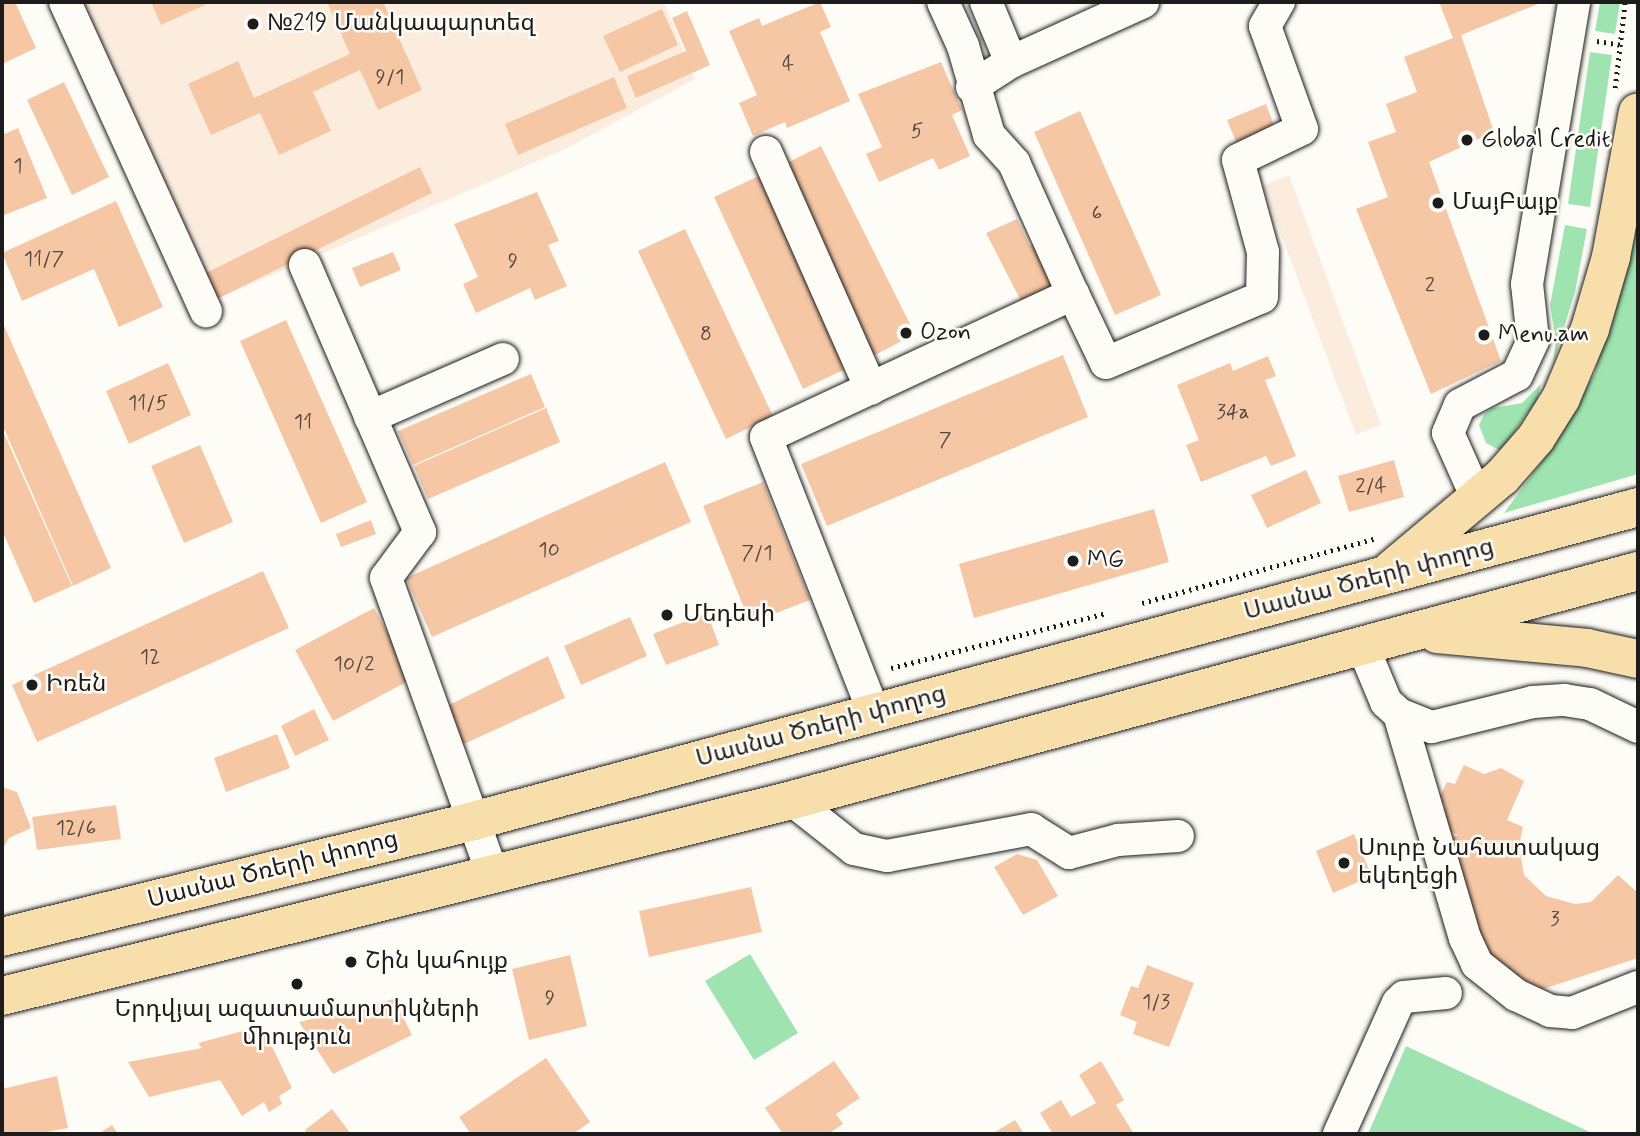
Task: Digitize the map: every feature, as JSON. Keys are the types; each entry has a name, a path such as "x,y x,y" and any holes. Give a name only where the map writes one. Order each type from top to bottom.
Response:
{"main road":[{"path":"1381,578 1477,498 1536,438 1561,398 1590,329 1633,162 1626,105"},
{"name":"Սասնա Ծռերի փողոց","path":"2,937 473,821 1638,507"},
{"path":"2,996 792,800 1421,632 1638,571"},
{"path":"1421,632 1587,648 1638,659"}],"street":[{"path":"65,2 206,311"},
{"path":"943,2 963,46 972,87 989,135 1014,163 1106,363 1262,297 1263,252 1238,160 1302,129 1265,26 1279,2"},
{"path":"986,2 1011,62"},
{"path":"972,87 1011,62 1143,2"},
{"path":"1477,498 1448,433 1460,405 1517,375 1533,340 1527,284 1574,2"},
{"path":"766,152 871,389"},
{"path":"305,265 420,532 386,578 492,873"},
{"path":"874,713 766,437 1073,294"},
{"path":"370,417 503,359"},
{"path":"1363,647 1386,702 1398,714 1432,727 1532,702 1564,700 1590,704 1638,727"},
{"path":"1398,714 1465,937 1477,964 1516,995 1550,1011 1572,1013 1638,987"},
{"path":"792,800 854,849 887,856 1031,829 1069,853 1118,840 1178,836"},
{"path":"1339,1134 1398,1003 1404,997 1446,993"}],"path":[{"path":"1625,2 1621,45 1626,105"},
{"path":"1592,40 1621,45"},
{"path":"1133,606 1387,535"},
{"path":"891,668 1120,609"}],"shaded area":[{"path":"72,2 664,2 695,79 565,149 207,303"},
{"path":"1289,175 1381,425 1356,435 1263,186"}],"green space":[{"path":"1600,2 1620,2 1615,34 1595,31"},
{"path":"1590,52 1612,55 1590,207 1568,204"},
{"path":"1638,205 1638,474 1504,513 1556,442 1595,373"},
{"path":"1565,225 1587,229 1575,292 1553,363 1556,340 1550,305"},
{"path":"1541,384 1537,400 1501,451 1486,443 1479,425 1484,414 1493,408 1522,403"},
{"path":"750,954 798,1033 754,1060 705,981"},
{"path":"1406,1046 1594,1134 1368,1134"}],"building":[{"path":"2,2 15,2 36,48 2,64"},
{"path":"151,2 204,2 205,5 161,25"},
{"path":"327,2 383,2 422,90 378,110 360,70 313,92 331,131 279,155 260,113 211,135 188,84 238,61 254,98 350,54"},
{"path":"820,2 831,27 820,32 850,101 787,128 785,122 753,136 739,103 757,95 729,31 759,18 762,26"},
{"path":"1439,2 1543,2 1461,35 1494,132 1429,162 1501,361 1431,394 1356,209 1388,197 1368,142 1396,132 1386,104 1417,92 1404,57 1453,38"},
{"path":"662,9 678,45 620,72 603,36"},
{"path":"687,11 710,65 636,98 627,76 686,51 672,18"},
{"path":"941,62 962,110 952,115 970,156 939,170 933,158 879,182 866,154 882,147 858,94"},
{"path":"614,77 627,108 518,155 505,124"},
{"path":"64,82 109,177 72,195 27,100"},
{"path":"1266,104 1275,128 1237,144 1227,120"},
{"path":"1080,111 1161,295 1115,315 1034,132"},
{"path":"18,128 47,198 2,216 2,135"},
{"path":"821,146 915,334 873,356 783,165"},
{"path":"420,167 432,193 215,300 202,275"},
{"path":"763,174 852,366 803,389 714,197"},
{"path":"537,192 559,241 548,245 567,286 535,300 530,288 476,313 463,284 478,277 454,224"},
{"path":"116,201 163,307 119,327 94,269 22,301 2,253"},
{"path":"1017,219 1030,246 1035,244 1054,286 1021,301 986,233"},
{"path":"685,229 773,416 726,439 638,251"},
{"path":"393,252 401,270 360,287 352,268"},
{"path":"286,320 367,502 321,523 240,341"},
{"path":"2,321 111,568 73,586 2,424"},
{"path":"1063,355 1088,417 827,526 801,464"},
{"path":"1268,356 1276,376 1265,380 1296,456 1271,466 1266,456 1201,482 1186,445 1199,440 1177,385 1230,363 1233,371"},
{"path":"168,363 191,415 129,444 106,391"},
{"path":"531,374 545,407 413,465 398,431"},
{"path":"546,408 560,442 428,499 414,466"},
{"path":"2,429 72,586 34,603 2,530"},
{"path":"200,445 233,522 184,543 151,466"},
{"path":"1394,460 1404,497 1349,512 1338,476"},
{"path":"665,462 691,522 432,637 406,578"},
{"path":"1306,470 1321,503 1267,528 1251,495"},
{"path":"763,482 810,600 750,623 703,506"},
{"path":"1154,509 1169,562 974,618 959,564"},
{"path":"371,520 376,534 341,547 336,534"},
{"path":"263,571 289,628 37,742 12,685"},
{"path":"374,608 412,679 333,721 295,650"},
{"path":"707,613 719,645 666,665 653,634"},
{"path":"630,617 647,656 581,685 564,646"},
{"path":"548,656 565,698 457,747 439,710"},
{"path":"314,709 329,740 295,756 281,726"},
{"path":"277,734 290,768 226,792 214,758"},
{"path":"1464,765 1484,774 1501,768 1524,781 1507,820 1523,827 1519,846 1524,875 1546,896 1575,904 1591,902 1618,875 1638,893 1638,958 1543,989 1488,964 1439,842 1458,835 1435,825 1445,805 1438,800 1447,782 1455,784"},
{"path":"2,787 17,792 31,828 9,838 2,850"},
{"path":"116,805 121,839 37,850 32,817"},
{"name":"Սուրբ Նահատակաց եկեղեցի","path":"1354,834 1372,876 1333,893 1316,851"},
{"path":"1017,854 1037,860 1058,896 1023,915 994,867"},
{"path":"751,887 762,932 649,957 639,911"},
{"path":"570,955 587,1026 529,1040 512,969"},
{"path":"1147,965 1194,983 1169,1047 1133,1034 1137,1022 1120,1015 1131,986 1138,988"},
{"path":"394,999 412,1035 333,1074 299,1022"},
{"path":"262,1026 292,1088 279,1096 282,1104 269,1112 264,1102 242,1116 220,1080 149,1097 128,1062 202,1048 198,1043"},
{"path":"546,1058 590,1122 573,1134 471,1134 459,1117"},
{"path":"834,1061 860,1098 836,1114 843,1124 828,1134 783,1134 765,1108"},
{"path":"1101,1061 1124,1100 1116,1105 1134,1134 1053,1134 1040,1113 1061,1100 1071,1117 1096,1103 1079,1075"},
{"path":"57,1076 68,1128 37,1134 2,1134 2,1089"},
{"path":"332,1109 351,1134 308,1134 305,1130"},
{"path":"1015,1120 1024,1134 992,1134"},
{"path":"112,1125 118,1134 98,1134"}],"place":[{"name":"№219 Մանկապարտեզ","path":"253,24"},
{"name":"Global Credit","path":"1467,140"},
{"name":"ՄայԲայք","path":"1438,203"},
{"name":"Ozon","path":"906,333"},
{"name":"Menu.am","path":"1484,335"},
{"name":"MG","path":"1073,561"},
{"name":"Մեդեսի","path":"667,615"},
{"name":"Իռեն","path":"32,685"},
{"name":"Սուրբ Նահատակաց եկեղեցի","path":"1344,863"},
{"name":"Շին կահույք","path":"351,962"},
{"name":"Երդվյալ ազատամարտիկների միություն","path":"297,984"}]}
